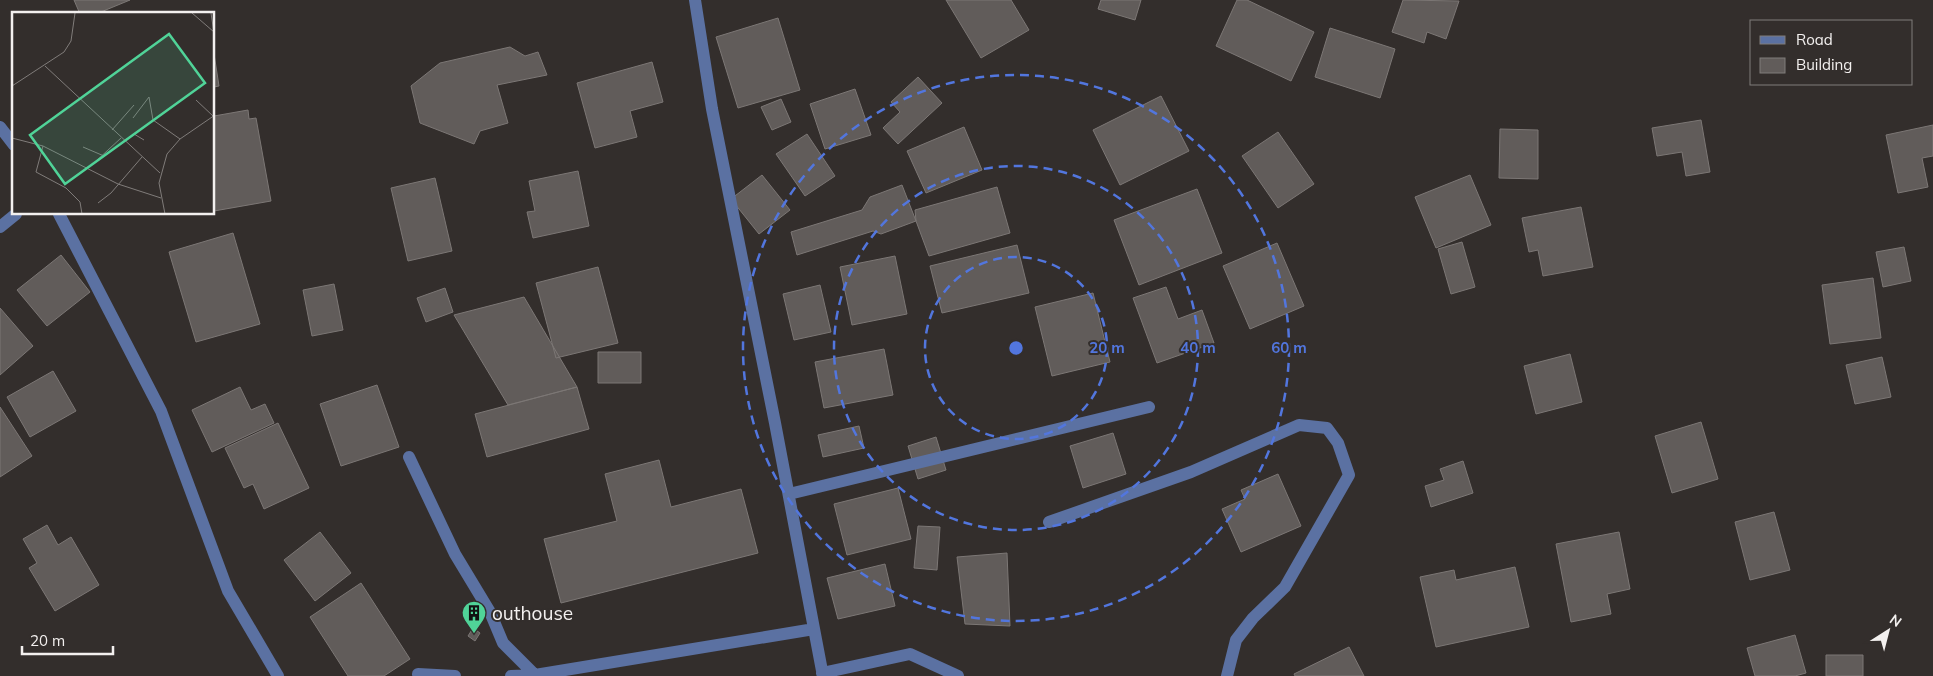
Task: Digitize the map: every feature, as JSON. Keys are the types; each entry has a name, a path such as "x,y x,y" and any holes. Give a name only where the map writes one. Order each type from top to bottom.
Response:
{"street":[{"path":"695,0 712,109 823,674 910,654 958,676"},
{"path":"0,126 12,142"},
{"path":"0,227 15,215"},
{"path":"60,215 160,411 228,591 278,676"},
{"path":"788,494 1149,407"},
{"path":"1049,522 1191,472 1299,425 1327,428 1338,443 1349,475 1285,587 1253,618 1236,640 1227,676"},
{"path":"409,457 455,554 490,612 503,643 535,675"},
{"path":"511,676 535,675 814,628"},
{"path":"418,674 455,676"}],"building":[{"path":"74,0 130,0 101,12 79,12"},
{"path":"946,0 1011,0 1029,30 981,58"},
{"path":"1101,0 1141,0 1135,20 1098,9"},
{"path":"1237,0 1247,0 1314,32 1291,81 1216,46"},
{"path":"1403,0 1459,1 1446,39 1427,32 1424,43 1392,32"},
{"path":"778,18 800,90 738,108 716,37"},
{"path":"1330,28 1395,49 1380,98 1315,77"},
{"path":"510,47 525,56 538,52 547,75 497,85 508,123 480,131 474,144 420,123 411,86 440,63"},
{"path":"215,60 219,86 215,87"},
{"path":"652,62 663,102 630,111 637,137 595,148 577,83"},
{"path":"918,77 942,103 898,144 883,128 900,112 891,102"},
{"path":"855,89 871,135 825,149 810,104"},
{"path":"1161,96 1189,151 1120,185 1093,130"},
{"path":"781,99 791,122 772,130 761,107"},
{"path":"248,110 249,119 256,118 271,201 215,211 215,116"},
{"path":"1701,120 1710,172 1686,176 1682,152 1657,156 1652,128"},
{"path":"1933,125 1933,156 1922,158 1928,187 1898,193 1886,135"},
{"path":"964,127 982,170 926,193 907,151"},
{"path":"1500,129 1538,130 1538,179 1499,178"},
{"path":"1278,132 1314,184 1278,208 1242,156"},
{"path":"807,134 835,176 805,196 776,154"},
{"path":"578,171 589,226 533,238 527,212 535,211 529,181"},
{"path":"762,175 790,210 759,234 731,199"},
{"path":"1470,175 1491,225 1436,248 1415,197"},
{"path":"435,178 452,251 408,261 391,188"},
{"path":"902,185 916,221 881,234 873,231 797,255 791,232 862,210 870,197"},
{"path":"997,187 1010,233 929,256 916,221 915,210"},
{"path":"1197,189 1222,253 1139,285 1114,220"},
{"path":"1581,207 1593,267 1543,276 1538,250 1529,252 1522,218"},
{"path":"233,233 260,324 196,342 169,252"},
{"path":"1462,242 1475,287 1451,294 1438,249"},
{"path":"1277,243 1304,306 1250,329 1223,266"},
{"path":"1017,245 1029,293 942,313 930,266"},
{"path":"1904,247 1911,281 1883,287 1876,252"},
{"path":"61,255 90,292 47,326 17,290"},
{"path":"895,256 907,314 852,325 840,267"},
{"path":"598,267 618,343 556,358 536,283"},
{"path":"1873,278 1881,338 1830,344 1822,285"},
{"path":"334,284 343,330 312,336 303,290"},
{"path":"820,285 831,332 794,340 783,294"},
{"path":"1166,287 1178,319 1202,310 1214,343 1157,363 1133,298"},
{"path":"445,288 453,312 426,322 417,298"},
{"path":"1093,293 1110,362 1052,376 1035,307"},
{"path":"524,297 577,387 508,405 454,315"},
{"path":"0,308 33,346 0,375"},
{"path":"884,349 893,395 824,408 815,362"},
{"path":"598,352 641,352 641,383 598,383"},
{"path":"1570,354 1582,402 1536,414 1524,366"},
{"path":"1882,357 1891,397 1855,404 1846,365"},
{"path":"53,371 76,411 30,437 7,397"},
{"path":"377,385 399,447 341,466 320,404"},
{"path":"240,387 251,410 265,404 274,423 212,452 192,410"},
{"path":"577,387 589,429 487,457 475,414"},
{"path":"0,407 32,456 0,477"},
{"path":"1701,422 1718,479 1672,493 1655,436"},
{"path":"278,423 309,488 264,509 253,484 244,488 225,448"},
{"path":"859,426 864,448 823,457 818,435"},
{"path":"1113,433 1126,474 1083,488 1070,446"},
{"path":"936,437 946,470 918,479 908,446"},
{"path":"659,460 671,507 741,489 758,553 561,603 544,539 617,521 605,474"},
{"path":"1463,461 1473,493 1431,507 1425,486 1444,480 1440,469"},
{"path":"1278,474 1301,526 1241,552 1222,509 1245,499 1241,490"},
{"path":"898,488 911,539 847,555 834,504"},
{"path":"1774,512 1790,570 1750,580 1735,522"},
{"path":"47,525 58,545 71,537 99,585 55,611 29,568 37,563 23,539"},
{"path":"918,526 940,527 937,570 914,568"},
{"path":"320,532 351,573 315,601 284,560"},
{"path":"1619,532 1630,589 1607,594 1611,614 1571,622 1556,544"},
{"path":"1007,553 1010,626 965,624 957,557"},
{"path":"885,564 895,606 838,619 827,578"},
{"path":"1515,567 1529,627 1436,647 1420,577 1454,570 1456,580"},
{"path":"361,583 410,659 384,676 348,676 310,617"},
{"name":"outhouse","path":"473,628 480,633 475,641 468,636"},
{"path":"1795,635 1806,673 1795,676 1755,676 1747,648"},
{"path":"1349,647 1364,676 1295,676 1294,674"},
{"path":"1826,655 1863,655 1863,676 1826,676"}],"place":[{"name":"outhouse","path":"474,634"}]}
